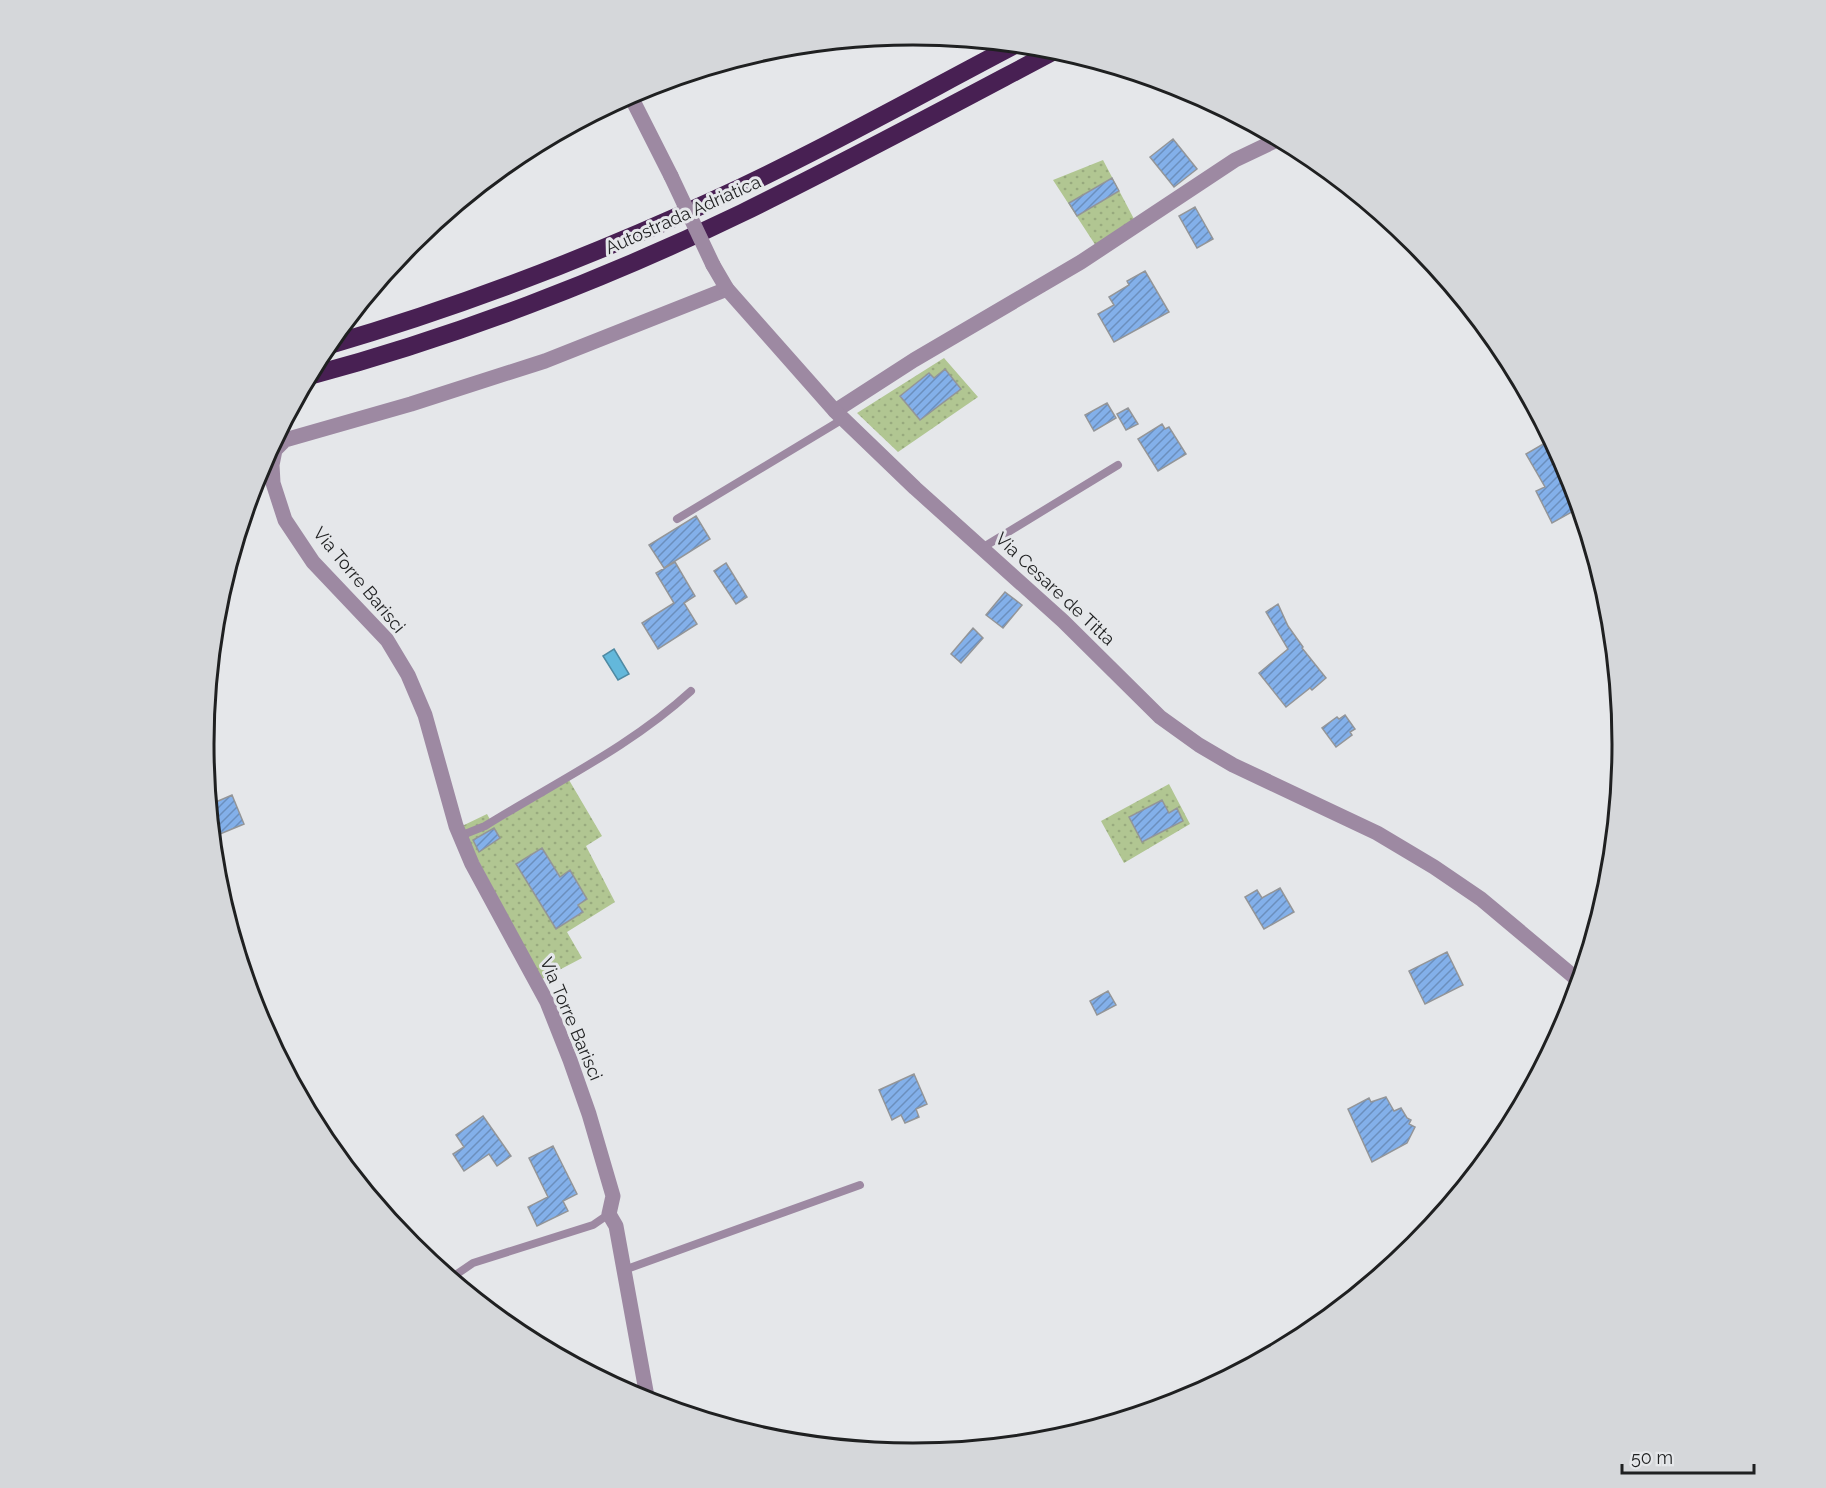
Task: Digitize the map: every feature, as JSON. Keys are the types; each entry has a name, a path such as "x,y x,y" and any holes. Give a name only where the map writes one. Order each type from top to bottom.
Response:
{"highway":[{"name":"Autostrada Adriatica","path":"342,341 511,285 654,227 790,163 1004,51"},
{"name":"Autostrada Adriatica","path":"322,372 427,340 521,307 666,248 799,184 1043,57"}],"street":[{"name":"Via Cesare de Titta","path":"634,103 672,176 713,265 728,289 839,415 915,488 1063,621 1160,717 1199,745 1233,765 1377,832 1434,867 1481,899 1573,976"},
{"path":"839,415 914,360 1081,262 1235,160 1269,143"},
{"name":"Via Torre Barisci","path":"283,442 545,361 728,289"},
{"name":"Via Torre Barisci","path":"272,466 273,483 285,520 313,562 387,640 408,675 425,715 460,836 472,864 547,1002 570,1060 589,1114 613,1196 609,1214"},
{"path":"609,1214 616,1226 646,1390"}],"lane":[{"path":"676,519 839,415"},
{"path":"982,548 1118,465"},
{"path":"460,836 485,826 634,737 672,709 691,691"},
{"path":"624,1270 860,1185"},
{"path":"457,1274 473,1263 594,1225 609,1214"}],"green space":[{"path":"1103,160 1134,219 1096,246 1053,180"},
{"path":"944,358 978,397 898,452 857,413"},
{"path":"569,780 602,836 586,846 615,902 567,932 582,958 542,979 460,827 487,814 493,825"},
{"path":"1169,784 1190,824 1124,863 1101,821"}],"water":[{"path":"614,649 629,674 618,680 603,656"}],"building":[{"path":"1173,139 1197,169 1174,187 1150,157"},
{"path":"1112,178 1119,191 1077,216 1069,203"},
{"path":"1195,207 1213,239 1197,248 1179,216"},
{"path":"1145,271 1169,312 1114,342 1098,314 1114,305 1109,297 1129,285 1127,281"},
{"path":"945,369 961,389 920,420 900,396 929,373 934,378"},
{"path":"1107,403 1116,418 1094,431 1085,415"},
{"path":"1128,408 1138,424 1126,430 1117,414"},
{"path":"1162,424 1165,429 1169,427 1186,454 1158,471 1138,439"},
{"path":"1544,444 1572,512 1552,523 1536,491 1545,487 1526,454"},
{"path":"696,516 710,539 664,568 649,545"},
{"path":"675,562 695,596 684,603 697,624 658,649 642,623 674,603 656,573"},
{"path":"726,563 747,597 736,604 714,571"},
{"path":"1005,592 1022,605 1003,628 986,615"},
{"path":"1278,604 1302,648 1326,678 1286,707 1259,673 1288,649 1266,612"},
{"path":"973,628 983,638 961,663 951,654"},
{"path":"1345,715 1355,729 1350,732 1352,735 1336,747 1322,728 1337,717 1339,719"},
{"path":"232,795 244,824 220,834 216,802"},
{"path":"1162,800 1169,813 1177,808 1183,821 1142,842 1129,817"},
{"path":"494,828 500,838 479,852 473,840"},
{"path":"542,848 560,877 570,870 587,899 578,905 583,912 556,929 516,864"},
{"path":"1280,888 1294,912 1264,929 1245,897 1257,890 1262,898"},
{"path":"1447,952 1463,985 1425,1004 1409,971"},
{"path":"1108,991 1116,1005 1097,1015 1090,1001"},
{"path":"914,1074 927,1104 916,1109 919,1117 905,1123 901,1115 892,1120 879,1090"},
{"path":"1386,1097 1394,1111 1401,1108 1411,1120 1409,1124 1415,1127 1407,1143 1372,1162 1348,1109 1369,1098 1371,1102"},
{"path":"483,1116 511,1156 497,1166 489,1154 464,1171 453,1154 464,1147 456,1135"},
{"path":"553,1146 577,1194 563,1201 568,1211 537,1226 528,1207 548,1197 529,1158"}]}
